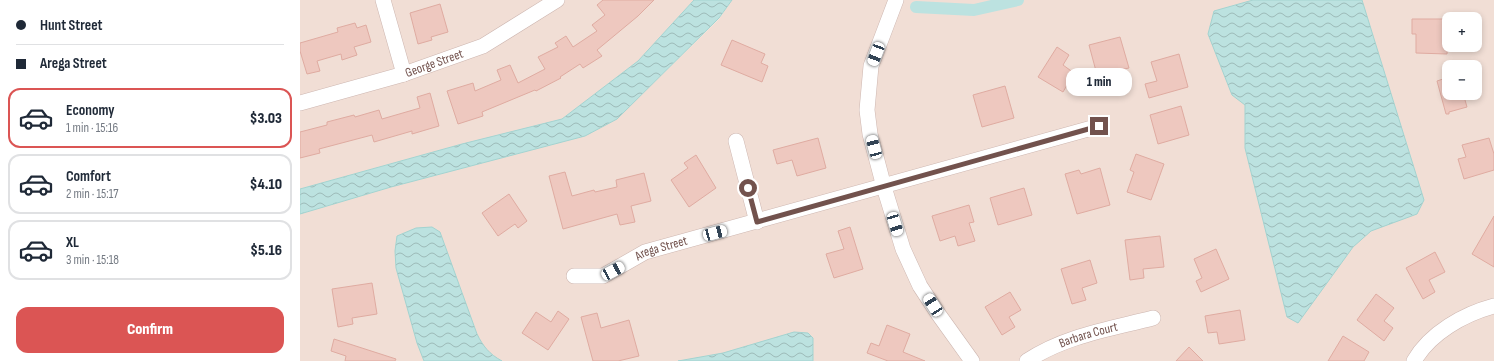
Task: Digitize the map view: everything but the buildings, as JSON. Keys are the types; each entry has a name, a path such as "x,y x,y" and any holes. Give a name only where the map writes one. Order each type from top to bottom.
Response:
{"street":[{"path":"383,0 404,74"},
{"name":"George Street","path":"300,103 404,74 483,46 557,0"},
{"path":"896,0 871,66 867,110 870,134 884,187 903,248 920,286 972,361"},
{"name":"Arega Street","path":"574,276 603,276 645,252 884,187 1099,126"},
{"path":"736,141 757,222"},
{"path":"1414,361 1436,335 1463,317 1494,306"},
{"name":"Barbara Court","path":"1027,361 1042,351 1071,339 1153,318"}],"shaded area":[{"path":"300,0 694,0 638,61 562,119 462,144 300,189"},
{"path":"732,0 1494,0 1494,361 300,361 300,214 391,187 585,136 617,119 719,19"}],"water":[{"path":"694,0 732,0 719,18 617,119 585,136 391,187 300,214 300,189 462,144 562,119 638,61"},
{"path":"1253,0 1362,0 1424,200 1417,214 1371,231 1353,247 1298,323 1287,317 1245,148 1245,105 1232,95 1208,34 1214,11"},
{"path":"432,227 440,232 477,334 493,356 502,361 424,361 417,343 396,268 395,251 397,236 416,228"},
{"path":"794,332 808,333 813,338 813,361 678,361 723,353"}],"waterway":[{"path":"916,7 974,10 1018,0"}],"route":[{"path":"748,188 757,222 1099,126"}]}
